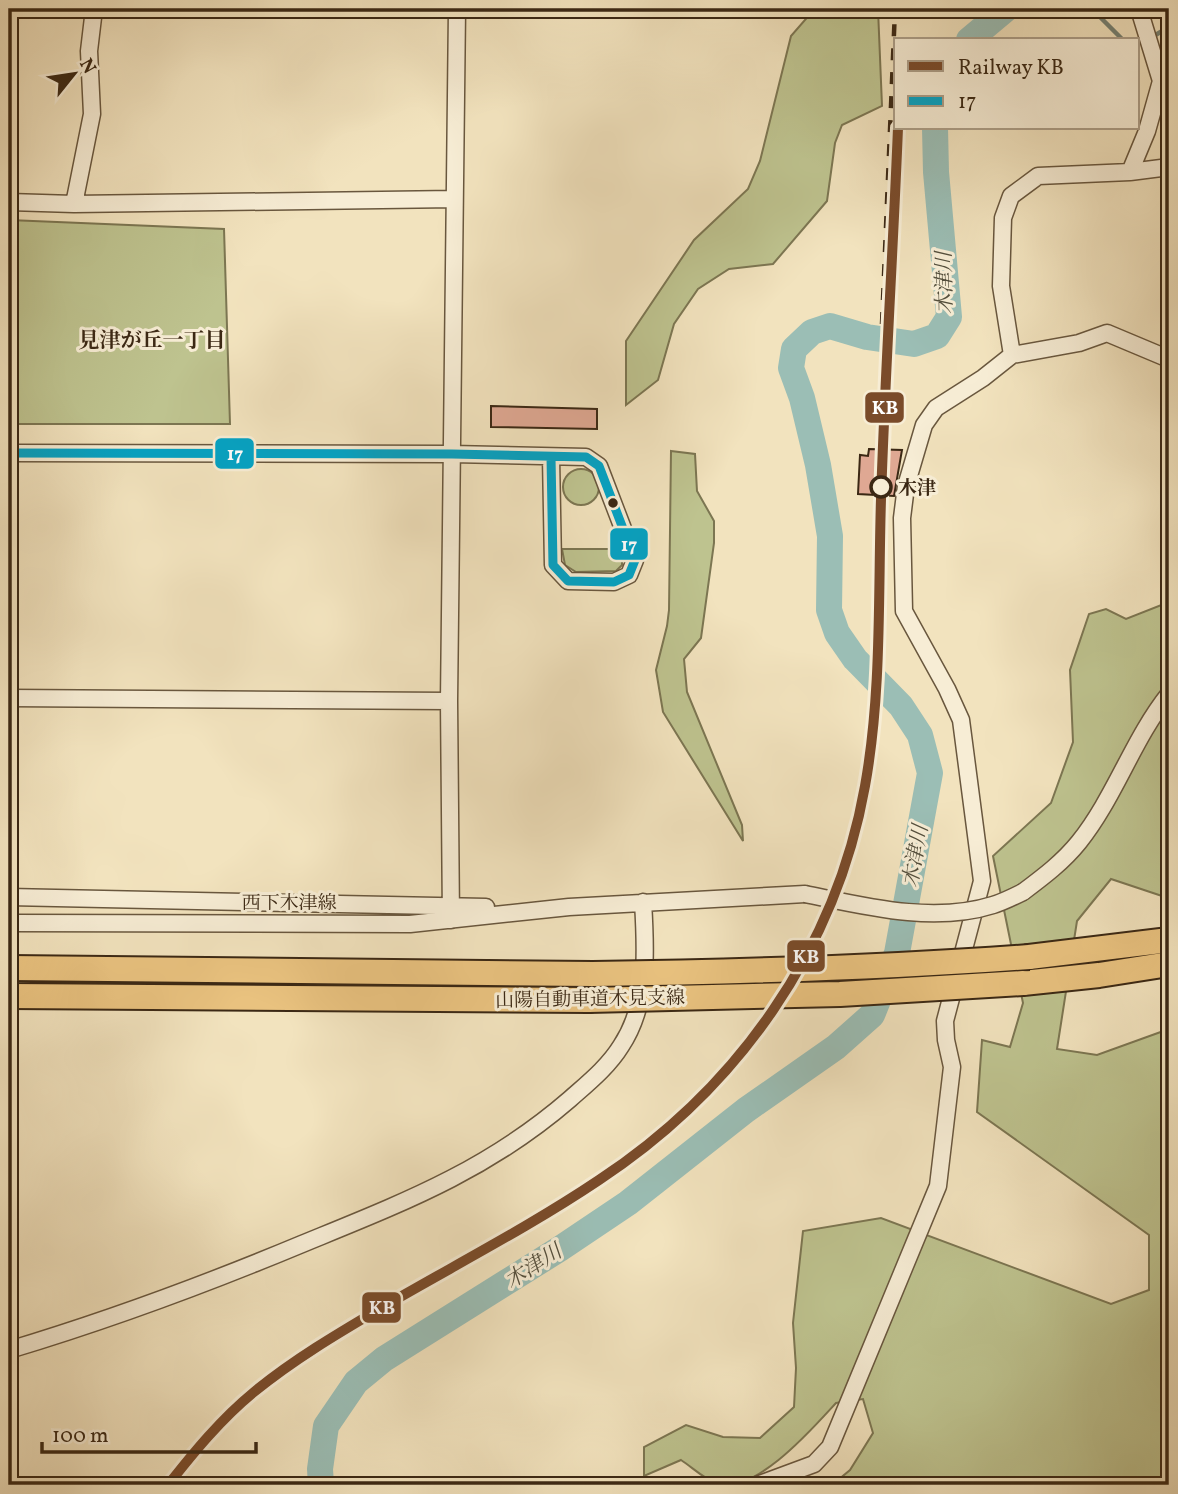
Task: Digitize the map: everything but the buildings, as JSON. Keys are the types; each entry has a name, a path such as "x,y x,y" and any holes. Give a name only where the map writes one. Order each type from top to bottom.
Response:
{"highway":[{"name":"山陽自動車道木見支線","path":"9,968 593,974 781,971 1030,957 1169,940"},
{"name":"山陽自動車道木見支線","path":"9,996 589,1000 840,994 1023,983 1169,964"}],"street":[{"path":"74,204 92,114 89,51 94,9"},
{"path":"451,913 449,701 457,9"},
{"path":"1130,172 1147,131 1161,80 1139,9"},
{"path":"1012,355 1001,286 1003,218 1012,196 1038,176 1105,175 1169,167"},
{"path":"9,202 74,204 454,199"},
{"path":"757,1485 814,1464 830,1447 938,1186 952,1068 946,1040 946,1021 982,881 961,720 947,688 904,611 902,519 906,486 924,425 936,408 983,378 1012,355 1079,343 1107,333 1169,359"},
{"path":"9,453 586,457 599,466 635,560 629,575 614,582 568,581 553,565 551,457"},
{"name":"西下木津線","path":"9,897 451,913 805,894 887,909 948,913 992,906 1023,892 1055,868 1080,841 1169,694"},
{"path":"9,698 449,701"},
{"path":"9,1350 80,1328 244,1268 421,1196 511,1145 596,1077 622,1046 637,1012 646,954 643,902"},
{"name":"西下木津線","path":"9,923 410,924 451,913"}],"green space":[{"path":"810,9 878,9 882,106 842,125 835,143 827,201 773,264 729,269 698,289 674,324 658,380 626,405 626,341 694,240 748,189 760,161 791,36 812,12"},
{"path":"9,220 224,229 230,424 9,424"},
{"path":"671,451 695,454 697,491 714,521 714,543 701,638 684,659 687,692 742,825 743,841 663,712 656,670 669,610"},
{"path":"581,469 593,475 599,487 593,499 581,505 569,499 563,487 569,475"},
{"path":"562,549 622,549 622,565 616,571 576,572 565,565"},
{"path":"1169,602 1169,890 1165,897 1111,879 1077,921 1057,1049 1097,1055 1169,1029 1169,1485 832,1485 850,1470 873,1433 863,1399 836,1403 783,1457 749,1479 733,1484 718,1484 681,1460 644,1476 644,1447 686,1425 723,1437 760,1438 794,1407 796,1368 793,1323 803,1231 881,1218 1111,1304 1149,1290 1149,1235 977,1112 982,1040 1010,1047 1023,1003 993,856 1051,803 1073,742 1070,670 1089,614 1106,609 1126,619"}],"waterway":[{"name":"木津川","path":"971,38 1006,9"},
{"path":"1092,9 1121,38"},
{"path":"1152,37 1169,27"},
{"name":"木津川","path":"321,1485 320,1469 326,1426 356,1382 384,1359 628,1203 746,1110 836,1047 872,1015 897,953 930,773 920,735 901,706 855,659 837,633 829,610 830,536 818,465 802,398 791,368 794,349 812,332 830,326 867,337 914,344 937,336 949,317 936,172 935,130"}],"railway":[{"path":"882,324 895,9"}],"rail line":[{"name":"KB","path":"168,1485 230,1413 284,1369 365,1318 572,1197 649,1144 695,1103 736,1059 773,1010 804,959 831,904 851,846 870,751 877,679 883,453 898,130"}],"transit line":[{"name":"17","path":"9,453 586,457 599,466 635,560 629,575 614,582 568,581 553,565 551,457"}],"place":[{"name":"木津","path":"881,487"}],"district":[{"name":"見津が丘一丁目","path":"152,340"}]}
